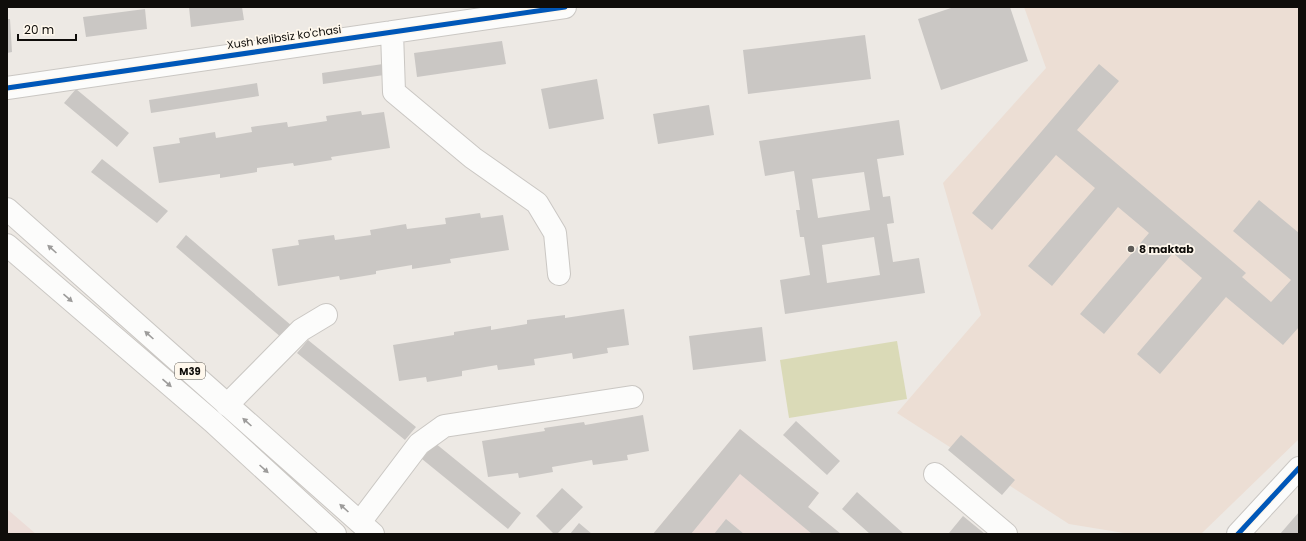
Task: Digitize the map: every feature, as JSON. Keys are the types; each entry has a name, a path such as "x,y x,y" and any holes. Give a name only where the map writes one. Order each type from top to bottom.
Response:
{"main road":[{"name":"Xush kelibsiz ko'chasi","path":"7,88 565,7"},
{"path":"392,32 394,92 473,158 537,203 555,233 559,274"},
{"name":"M39","path":"7,209 366,528"},
{"name":"M39","path":"7,245 213,422 335,534"},
{"path":"227,404 301,330 326,315"},
{"path":"366,528 419,444 444,426 632,397"},
{"path":"1238,534 1299,468"},
{"path":"935,474 1006,534"}],"shaded area":[{"name":"8 maktab","path":"1024,7 1299,7 1299,439 1201,534 1130,534 1069,524 897,413 981,315 943,183 1046,68"},
{"path":"740,429 819,493 808,507 841,534 653,534"},
{"path":"7,509 36,534 7,534"}],"green space":[{"path":"897,341 907,399 789,418 780,360"}],"building":[{"path":"189,7 242,7 244,20 191,27"},
{"path":"954,7 1010,7 1028,61 941,90 918,19"},
{"path":"145,9 147,29 86,37 83,17"},
{"path":"7,19 10,19 12,52 7,53"},
{"path":"865,35 871,79 748,94 743,50"},
{"path":"502,41 506,64 417,77 414,53"},
{"path":"383,64 384,75 323,84 322,73"},
{"path":"1099,64 1119,81 1077,130 1246,273 1242,277 1271,302 1291,280 1233,231 1259,200 1299,233 1299,327 1283,345 1226,297 1160,374 1137,354 1202,278 1173,253 1104,334 1080,314 1149,233 1118,207 1052,286 1028,266 1095,188 1056,155 992,230 972,213"},
{"path":"597,79 604,119 549,129 541,89"},
{"path":"257,83 259,96 151,113 149,100"},
{"path":"76,89 129,133 117,147 64,103"},
{"path":"709,105 714,135 658,144 653,114"},
{"path":"361,111 362,115 384,112 390,148 331,157 332,160 294,166 293,163 257,168 257,172 220,178 220,174 159,183 153,147 180,143 179,138 215,132 216,138 252,132 251,127 287,122 288,127 327,121 326,116"},
{"path":"899,120 904,155 877,159 883,197 890,196 894,223 887,224 893,262 919,258 925,293 785,314 780,280 810,275 804,237 800,237 796,210 800,210 794,171 765,176 759,141","holes":["864,172 870,210 818,218 812,179","874,237 880,275 827,283 822,245"]},
{"path":"102,159 168,211 157,223 91,172"},
{"path":"480,213 481,218 503,215 509,250 450,259 451,263 412,269 412,265 376,271 376,274 340,280 339,276 278,286 272,249 299,245 298,240 334,235 335,240 371,235 370,230 406,224 407,229 446,224 445,218"},
{"path":"186,235 292,326 282,338 176,247"},
{"path":"624,309 629,345 607,348 608,353 573,359 572,353 534,359 535,365 498,370 497,365 462,371 462,376 427,382 426,377 399,381 393,345 454,335 454,332 491,326 491,330 527,324 527,320 565,315 565,318"},
{"path":"762,327 766,361 693,370 689,336"},
{"path":"308,340 416,427 405,440 297,353"},
{"path":"643,415 649,451 627,455 628,460 593,465 592,460 552,467 553,472 519,478 518,473 488,477 482,441 545,431 544,428 584,422 585,425"},
{"path":"796,421 840,461 827,475 783,435"},
{"path":"740,429 819,493 808,507 841,534 812,534 740,474 691,534 653,534"},
{"path":"961,435 1015,480 1002,495 948,450"},
{"path":"435,443 521,513 508,529 422,459"},
{"path":"562,488 583,507 557,534 554,534 536,516"},
{"path":"857,492 904,534 870,534 842,509"},
{"path":"1299,512 1299,534 1280,534"},
{"path":"963,516 985,534 950,534 949,533"},
{"path":"726,519 744,534 714,534"},
{"path":"579,523 592,534 570,534"}],"cycle path":[{"path":"7,88 565,7"},
{"path":"1238,534 1299,468"}],"place":[{"name":"8 maktab","path":"1131,249"}]}
